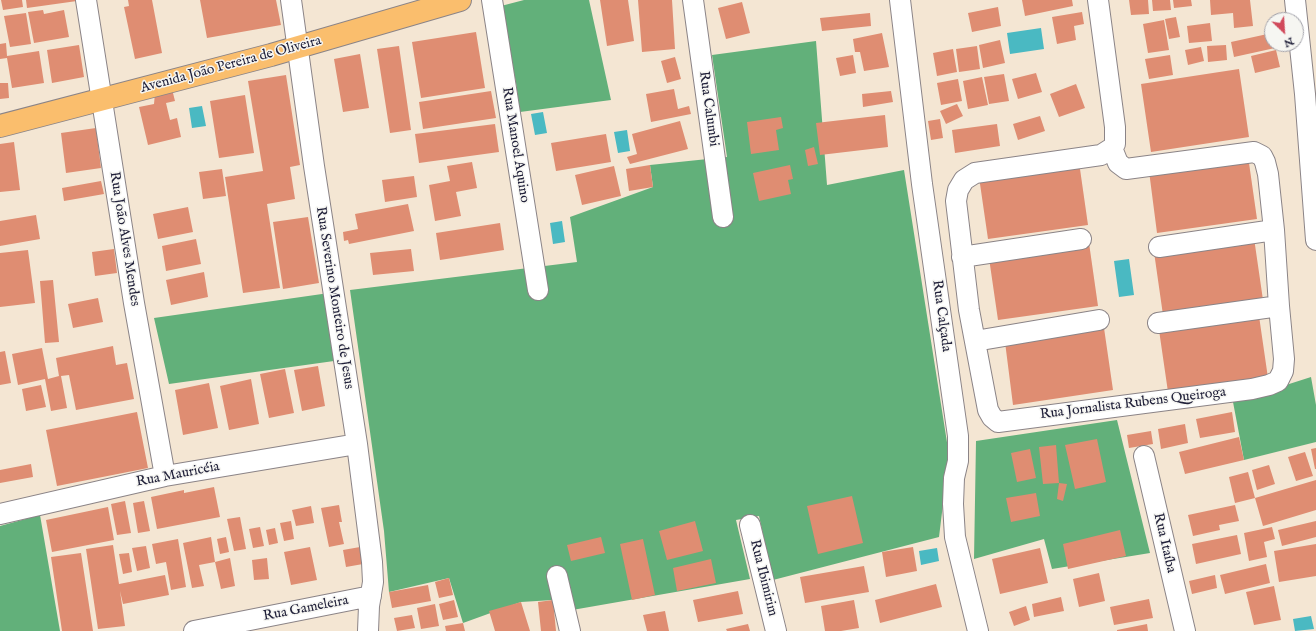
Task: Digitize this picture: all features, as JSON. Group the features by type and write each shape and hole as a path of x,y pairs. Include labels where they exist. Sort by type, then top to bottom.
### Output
{"main road":[{"name":"Avenida João Pereira de Oliveira","path":"0,126 297,47 460,0"}],"street":[{"name":"Rua João Alves Mendes","path":"86,0 134,303 165,476"},
{"name":"Rua Severino Monteiro de Jesus","path":"291,0 357,444 372,562 373,582 369,606 368,631"},
{"name":"Rua Manoel Aquino","path":"492,0 538,290"},
{"name":"Rua Calumbi","path":"693,0 723,217"},
{"name":"Rua Calçada","path":"900,0 922,184 958,436 958,461 954,478 953,504 955,537 978,631"},
{"path":"1098,0 1115,127 1115,144 1112,148"},
{"path":"1295,0 1305,94 1316,240"},
{"name":"Rua Jornalista Rubens Queiroga","path":"1112,148 1118,163 1126,169 1254,152 1262,156 1265,162 1274,230 1284,359 1283,371 1278,381 1269,385 998,422 992,417 988,410 969,310 962,257 956,202 958,190 964,180 975,173 1101,154 1112,148"},
{"path":"1159,247 1274,230"},
{"path":"962,257 1081,239"},
{"path":"1158,323 1279,306"},
{"path":"975,341 1099,320"},
{"name":"Rua Mauricéia","path":"0,514 165,476 357,444"},
{"name":"Rua Itaíba","path":"1144,456 1185,631"},
{"name":"Rua Ibimirim","path":"750,525 776,631"},
{"path":"557,576 570,631"},
{"name":"Rua Gameleira","path":"194,631 371,596"}],"green space":[{"path":"524,0 589,0 611,100 520,112 501,6"},
{"path":"816,41 827,185 904,170 949,455 939,537 773,580 759,516 736,520 750,579 555,613 553,600 521,602 463,623 449,578 389,592 384,531 350,290 577,262 570,217 653,187 650,165 727,157 712,55"},
{"path":"329,293 334,361 169,384 154,318"},
{"path":"1311,377 1316,405 1316,442 1244,460 1233,402"},
{"path":"1117,420 1150,553 1052,569 1044,539 974,559 976,441"},
{"path":"40,515 60,631 0,631 0,526"}],"water":[{"path":"1041,28 1044,49 1010,54 1007,33"},
{"path":"202,106 206,126 192,128 189,108"},
{"path":"543,112 547,133 535,135 531,114"},
{"path":"627,130 630,151 618,153 614,132"},
{"path":"562,221 565,242 553,244 550,223"},
{"path":"1129,259 1134,295 1119,297 1114,261"},
{"path":"937,548 939,561 921,565 919,551"},
{"path":"1311,616 1314,629 1295,631 1293,619"}],"building":[{"path":"1,0 22,0 23,7 3,10"},
{"path":"26,0 77,0 77,1 27,8"},
{"path":"128,0 152,0 162,53 135,59 124,7 129,6"},
{"path":"200,0 276,0 281,25 207,38"},
{"path":"600,0 628,0 634,41 607,46"},
{"path":"638,0 672,0 675,49 642,52"},
{"path":"1022,0 1072,0 1073,6 1025,16"},
{"path":"1129,0 1148,0 1149,14 1131,15"},
{"path":"1152,0 1170,0 1171,10 1153,11"},
{"path":"1173,0 1191,0 1192,6 1174,8"},
{"path":"1210,0 1250,0 1253,26 1234,28 1233,13 1211,15"},
{"path":"742,2 750,33 726,39 718,8"},
{"path":"998,7 1001,26 972,32 968,13"},
{"path":"43,10 44,14 64,10 69,37 34,43 28,12"},
{"path":"1082,12 1084,24 1074,26 1076,40 1057,44 1052,17"},
{"path":"26,13 31,44 10,47 4,16"},
{"path":"870,13 871,26 822,31 820,18"},
{"path":"1176,17 1180,37 1169,39 1165,19"},
{"path":"1164,20 1169,50 1148,53 1143,24"},
{"path":"1210,23 1212,41 1189,43 1187,26"},
{"path":"476,32 485,88 421,98 412,42"},
{"path":"882,33 889,67 864,71 860,52 855,52 853,39"},
{"path":"1264,35 1264,50 1234,57 1231,42"},
{"path":"1000,40 1005,63 983,68 979,45"},
{"path":"6,43 7,56 39,51 44,83 12,88 7,58 0,59 0,44"},
{"path":"79,45 84,77 52,83 47,50"},
{"path":"1226,45 1227,60 1208,62 1207,46"},
{"path":"399,46 411,130 390,133 377,49"},
{"path":"977,46 980,69 959,72 956,49"},
{"path":"1201,47 1204,61 1188,65 1185,50"},
{"path":"953,49 957,72 937,76 933,53"},
{"path":"1268,52 1276,52 1280,67 1255,73 1251,56"},
{"path":"360,54 369,108 343,112 334,59"},
{"path":"853,55 856,73 840,76 836,58"},
{"path":"1170,55 1173,75 1149,79 1145,59"},
{"path":"675,57 681,79 667,83 661,61"},
{"path":"1239,69 1249,137 1151,152 1141,84"},
{"path":"1036,73 1042,92 1018,99 1012,79"},
{"path":"1004,74 1009,101 989,104 984,77"},
{"path":"286,75 300,165 290,167 295,199 267,204 280,288 243,293 225,177 263,171 248,81"},
{"path":"982,77 988,105 968,109 963,81"},
{"path":"958,79 962,101 941,105 937,83"},
{"path":"0,83 8,83 9,98 0,99"},
{"path":"1076,84 1085,108 1059,117 1050,94"},
{"path":"172,89 175,101 166,103 170,120 177,118 181,137 148,145 139,107 154,104 155,93"},
{"path":"674,89 678,109 689,106 691,114 651,122 646,94"},
{"path":"491,91 496,118 423,129 419,102"},
{"path":"891,91 893,102 863,107 862,94"},
{"path":"245,95 254,153 219,158 210,101"},
{"path":"957,104 963,116 946,124 940,111"},
{"path":"885,115 888,147 820,155 816,123"},
{"path":"1040,116 1045,131 1018,140 1013,124"},
{"path":"781,117 783,128 776,130 779,150 751,154 747,122"},
{"path":"940,119 943,138 931,140 928,121"},
{"path":"680,121 688,149 630,164 627,157 637,154 632,134"},
{"path":"495,124 499,152 419,163 415,134"},
{"path":"997,124 1000,146 955,153 952,130"},
{"path":"96,128 101,168 66,173 61,133"},
{"path":"606,134 611,162 556,171 551,143"},
{"path":"14,142 20,190 0,192 0,144"},
{"path":"814,147 818,164 808,166 805,150"},
{"path":"1248,156 1257,219 1157,233 1149,171"},
{"path":"472,162 477,188 456,192 461,216 435,221 429,185 450,181 447,166"},
{"path":"1079,162 1088,225 988,239 979,177"},
{"path":"650,165 653,187 629,191 626,169"},
{"path":"790,165 793,179 788,180 791,194 759,201 753,173"},
{"path":"614,166 621,196 582,205 575,175"},
{"path":"222,169 226,196 203,199 199,172"},
{"path":"414,176 417,197 385,202 382,180"},
{"path":"101,181 104,194 64,201 62,188"},
{"path":"408,204 414,231 349,244 348,240 344,241 343,232 358,229 355,214"},
{"path":"188,207 193,232 158,239 153,214"},
{"path":"36,215 40,239 0,246 0,221"},
{"path":"308,217 319,283 283,289 273,222"},
{"path":"500,223 504,250 440,260 436,233"},
{"path":"1254,238 1263,300 1163,315 1154,252"},
{"path":"196,239 201,264 166,271 162,246"},
{"path":"1089,243 1098,306 998,320 989,258"},
{"path":"114,249 117,273 95,276 92,252"},
{"path":"411,249 414,271 373,275 370,253"},
{"path":"28,250 35,303 0,307 0,253"},
{"path":"204,272 208,297 171,305 166,280"},
{"path":"53,280 59,342 45,343 40,281"},
{"path":"98,298 103,322 73,328 68,304"},
{"path":"1259,316 1268,378 1168,392 1159,330"},
{"path":"1104,328 1113,390 1013,405 1005,342"},
{"path":"113,346 116,365 127,363 134,399 76,410 69,375 61,376 67,408 51,411 45,379 18,385 12,354 42,348 48,379 59,376 56,358"},
{"path":"5,351 11,383 0,385 0,352"},
{"path":"318,366 325,406 302,411 294,370"},
{"path":"285,369 294,413 269,418 260,374"},
{"path":"251,379 259,424 229,430 220,386"},
{"path":"209,383 218,428 183,435 175,390"},
{"path":"41,385 46,407 26,411 22,389"},
{"path":"137,412 148,468 57,486 46,430"},
{"path":"1232,412 1235,432 1200,438 1196,419"},
{"path":"1185,424 1188,443 1161,449 1158,429"},
{"path":"1151,431 1153,444 1129,448 1127,435"},
{"path":"1239,437 1244,460 1185,474 1179,452"},
{"path":"1097,439 1106,482 1075,489 1065,445"},
{"path":"1056,445 1059,483 1043,484 1039,447"},
{"path":"1316,448 1316,469 1315,469 1311,449"},
{"path":"1030,449 1036,478 1017,482 1011,453"},
{"path":"1305,452 1313,476 1296,481 1288,457"},
{"path":"31,464 33,477 0,483 0,470"},
{"path":"1269,465 1275,484 1257,490 1252,470"},
{"path":"1248,472 1255,498 1235,503 1229,477"},
{"path":"1316,480 1316,510 1263,526 1255,498"},
{"path":"1059,483 1067,484 1063,501 1057,499"},
{"path":"214,487 220,517 157,529 151,497 184,490 184,493"},
{"path":"1036,493 1040,516 1011,522 1006,498"},
{"path":"852,496 863,543 818,554 807,506"},
{"path":"125,501 131,533 117,535 111,504"},
{"path":"144,501 150,531 138,533 133,503"},
{"path":"339,505 342,522 339,522 344,544 329,547 321,508"},
{"path":"1235,505 1239,521 1219,525 1220,530 1193,536 1188,515"},
{"path":"311,506 314,523 296,526 292,510"},
{"path":"108,507 114,540 52,552 46,520"},
{"path":"240,517 246,549 234,551 227,519"},
{"path":"291,521 294,539 284,541 280,523"},
{"path":"695,521 703,551 667,560 659,531"},
{"path":"1316,521 1316,537 1282,546 1278,530"},
{"path":"260,527 264,546 253,548 249,529"},
{"path":"1272,527 1275,539 1264,542 1267,557 1249,561 1244,533"},
{"path":"275,528 278,543 269,545 266,530"},
{"path":"1120,530 1126,556 1068,569 1063,544"},
{"path":"1237,535 1241,554 1196,564 1192,544"},
{"path":"211,537 215,562 199,565 204,586 192,588 183,543"},
{"path":"226,537 229,552 220,554 217,539"},
{"path":"601,537 605,553 571,561 567,545"},
{"path":"178,539 186,587 171,590 166,562 156,564 152,544"},
{"path":"643,539 655,595 632,600 620,544"},
{"path":"1316,544 1316,576 1279,582 1274,551"},
{"path":"113,545 119,584 165,575 169,595 123,604 120,591 125,626 98,629 86,549"},
{"path":"146,546 150,568 137,571 132,548"},
{"path":"310,547 317,580 291,585 284,552"},
{"path":"360,547 363,564 346,567 343,550"},
{"path":"913,547 917,571 886,577 882,552"},
{"path":"1040,548 1048,583 1000,594 992,559"},
{"path":"81,553 93,631 62,631 51,557"},
{"path":"129,553 132,572 123,574 119,554"},
{"path":"230,558 235,586 221,589 215,562"},
{"path":"267,558 269,579 254,580 252,560"},
{"path":"711,559 716,583 677,591 673,568"},
{"path":"1266,564 1270,583 1225,594 1220,575"},
{"path":"864,566 869,592 805,603 800,577"},
{"path":"1099,573 1105,601 1079,607 1073,579"},
{"path":"1215,575 1217,588 1192,594 1189,581"},
{"path":"449,578 453,595 439,598 435,582"},
{"path":"936,584 942,607 880,623 875,600"},
{"path":"428,585 431,601 392,608 389,592"},
{"path":"1274,586 1281,620 1254,625 1246,592"},
{"path":"738,591 743,614 698,622 693,600"},
{"path":"1061,597 1064,611 1034,617 1032,604"},
{"path":"1149,599 1153,618 1114,625 1110,607"},
{"path":"454,600 458,617 443,620 439,604"},
{"path":"553,600 556,631 541,631 538,602"},
{"path":"854,600 859,628 841,631 825,631 821,606"},
{"path":"521,602 530,631 495,631 489,611"},
{"path":"435,604 439,626 421,629 417,608"},
{"path":"1026,606 1030,620 1014,626 1009,612"},
{"path":"665,611 669,631 647,631 643,615"},
{"path":"412,615 415,628 397,631 394,618"},
{"path":"463,623 465,631 446,631 445,626"},
{"path":"748,624 750,631 727,631 726,629"},
{"path":"1147,624 1148,631 1117,631 1117,630"}]}
